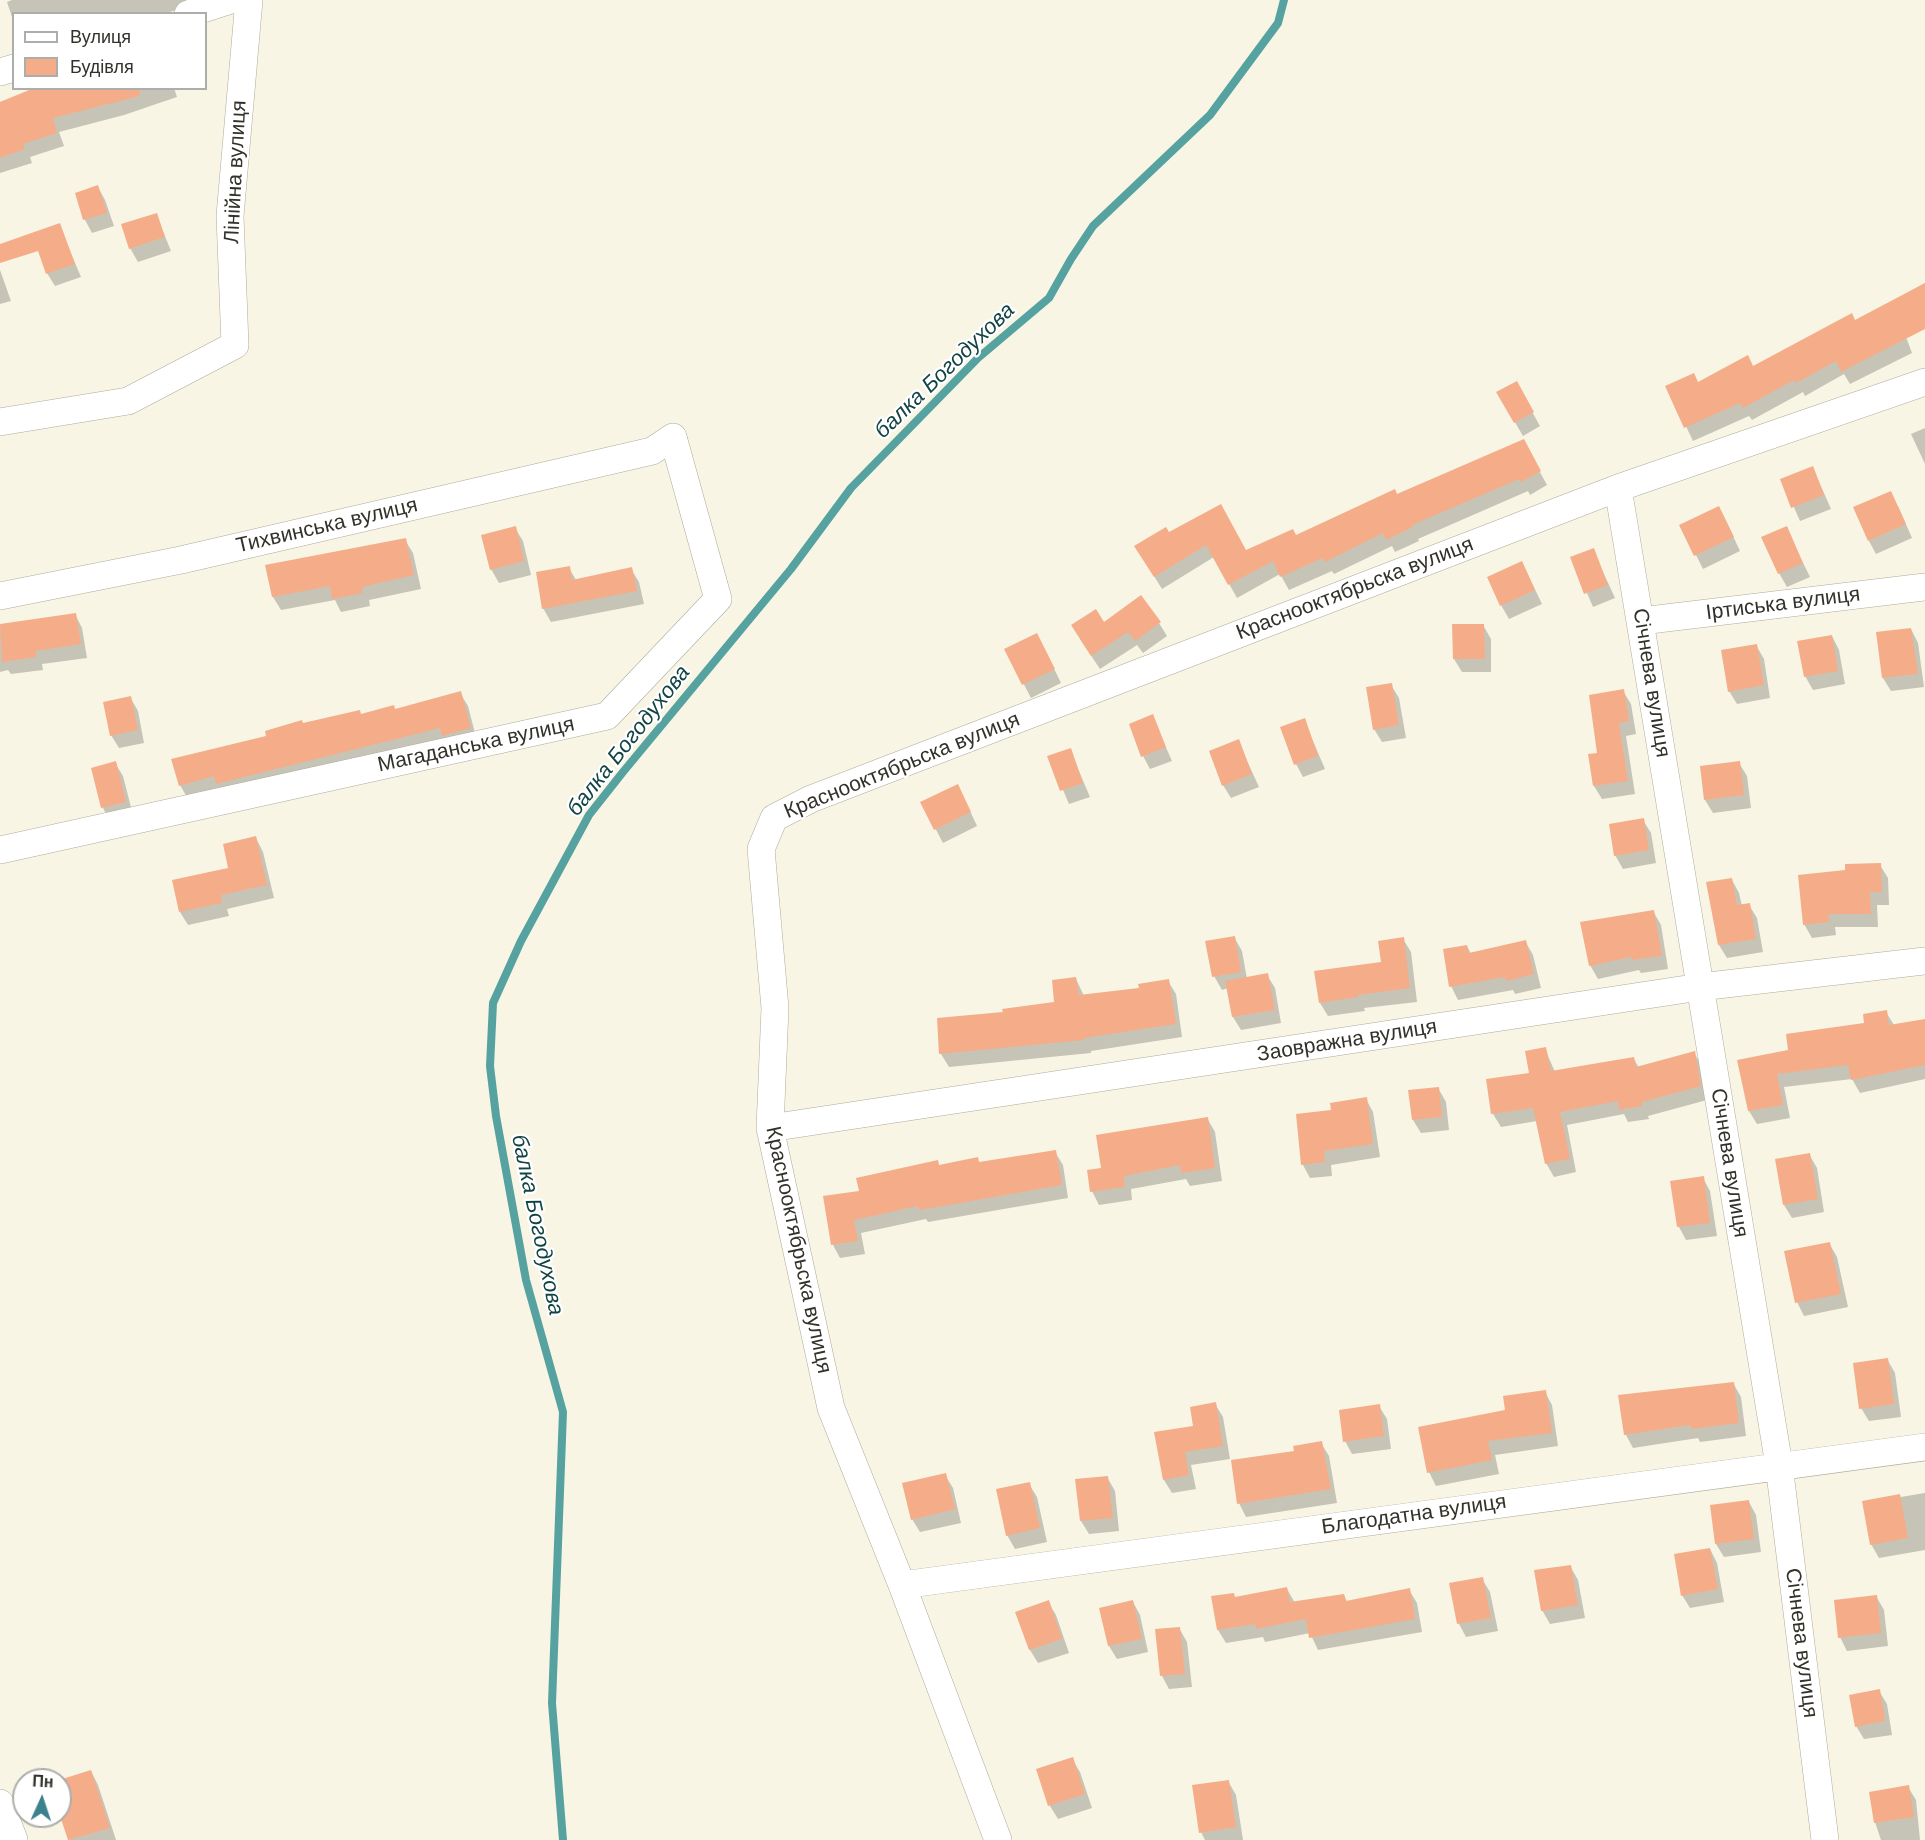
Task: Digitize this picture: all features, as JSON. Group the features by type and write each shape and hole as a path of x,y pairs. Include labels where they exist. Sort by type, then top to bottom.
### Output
{"street":[{"path":"194,12 231,0"},
{"name":"Лінійна вулиця","path":"0,422 128,401 235,345 230,216 249,0"},
{"name":"Краснооктябрьска вулиця","path":"998,1840 903,1585 831,1408 770,1128 775,1008 761,849 774,818 822,795 1618,488 1925,381"},
{"name":"Магаданська вулиця","path":"0,850 607,716 718,598 673,437 652,451"},
{"name":"Тихвинська вулиця","path":"0,597 192,557 652,451"},
{"name":"Січнева вулиця","path":"1618,488 1779,1465 1825,1840"},
{"name":"Іртиська вулиця","path":"1641,621 1925,587"},
{"name":"Заовражна вулиця","path":"770,1128 1700,987 1925,961"},
{"name":"Благодатна вулиця","path":"903,1585 1925,1447"},
{"path":"0,1803 14,1840"}],"building":[{"path":"29,90 139,90 140,96 53,118 57,133 23,144 25,149 0,158 0,102"},
{"path":"98,185 107,213 83,220 75,193"},
{"path":"157,213 165,237 129,249 121,224"},
{"path":"60,223 75,264 46,274 38,251 0,263 0,244"},
{"path":"1925,283 1925,329 1841,372 1836,361 1796,383 1794,380 1743,408 1740,403 1684,428 1665,386 1694,373 1698,382 1748,355 1753,366 1852,313 1855,320"},
{"path":"1517,381 1534,412 1514,423 1496,392"},
{"path":"1524,439 1541,471 1521,482 1519,479 1412,525 1413,527 1386,540 1383,533 1325,562 1323,558 1280,577 1273,561 1228,585 1206,545 1154,577 1134,546 1166,527 1169,532 1221,504 1246,550 1293,529 1296,535 1395,489 1397,494"},
{"path":"1813,466 1824,495 1791,508 1780,479"},
{"path":"1891,491 1906,524 1868,541 1853,507"},
{"path":"1719,506 1734,537 1694,556 1679,525"},
{"path":"516,526 524,561 490,570 481,535"},
{"path":"1787,526 1803,563 1778,574 1761,537"},
{"path":"406,538 414,575 362,587 363,593 332,599 330,586 272,597 265,565"},
{"path":"1594,548 1608,585 1584,594 1570,557"},
{"path":"1522,561 1535,590 1500,606 1487,577"},
{"path":"570,566 572,580 632,567 637,591 542,609 536,572"},
{"path":"1141,595 1161,622 1135,641 1128,632 1091,656 1071,625 1096,609 1104,622"},
{"path":"76,613 81,644 36,651 36,657 2,662 0,624"},
{"path":"1452,624 1484,624 1485,659 1453,659"},
{"path":"1911,628 1918,674 1882,678 1876,632"},
{"path":"1037,633 1055,669 1022,685 1004,649"},
{"path":"1832,635 1838,671 1804,677 1797,641"},
{"path":"1757,644 1764,685 1728,692 1721,650"},
{"path":"1392,683 1399,725 1373,730 1366,687"},
{"path":"1624,689 1629,721 1619,723 1628,781 1593,786 1588,754 1597,753 1589,695"},
{"path":"461,691 471,728 442,736 440,728 216,784 214,776 179,786 171,759 266,736 265,731 302,720 303,723 360,710 361,714 394,705 395,709"},
{"path":"131,696 138,730 110,736 103,702"},
{"path":"1153,714 1166,747 1141,757 1129,724"},
{"path":"1305,718 1318,756 1294,765 1280,727"},
{"path":"1239,739 1252,774 1222,786 1209,751"},
{"path":"1071,748 1083,783 1060,791 1047,756"},
{"path":"116,761 126,802 101,808 91,768"},
{"path":"1740,761 1744,795 1704,800 1700,766"},
{"path":"958,784 971,812 934,830 920,802"},
{"path":"1644,818 1649,850 1614,856 1609,824"},
{"path":"256,836 267,885 221,895 222,903 179,912 172,880 228,868 223,844"},
{"path":"1881,863 1882,892 1870,892 1871,914 1829,914 1829,922 1803,925 1798,875 1845,870 1845,864"},
{"path":"1732,878 1737,905 1750,903 1756,939 1718,945 1706,882"},
{"path":"1654,910 1662,956 1632,960 1631,957 1589,966 1580,922"},
{"path":"1235,936 1241,972 1212,977 1205,941"},
{"path":"1404,937 1410,988 1319,1003 1314,971 1381,962 1378,941"},
{"path":"1526,940 1534,974 1506,981 1505,977 1449,987 1443,949 1467,945 1469,953"},
{"path":"1268,973 1275,1010 1232,1017 1225,981"},
{"path":"1076,977 1079,995 1139,988 1138,984 1169,979 1176,1024 1084,1038 1084,1040 939,1054 937,1018 1003,1012 1002,1009 1054,1002 1052,980"},
{"path":"1887,1010 1889,1025 1925,1019 1925,1065 1851,1080 1848,1065 1777,1074 1783,1105 1748,1111 1737,1060 1788,1050 1786,1034 1864,1023 1863,1014"},
{"path":"1546,1047 1551,1071 1634,1057 1636,1067 1695,1051 1701,1086 1642,1102 1642,1106 1619,1110 1618,1101 1560,1112 1570,1159 1545,1164 1533,1108 1491,1114 1486,1079 1529,1073 1525,1051"},
{"path":"1439,1087 1442,1117 1412,1120 1408,1090"},
{"path":"1367,1097 1373,1144 1324,1151 1325,1162 1301,1165 1296,1114 1331,1110 1330,1103"},
{"path":"1208,1117 1215,1168 1181,1173 1180,1165 1124,1176 1125,1187 1090,1192 1087,1170 1101,1168 1096,1135"},
{"path":"1056,1150 1062,1185 919,1210 918,1206 854,1220 858,1241 831,1245 823,1196 859,1191 856,1178 938,1160 939,1165 978,1157 979,1162"},
{"path":"1810,1153 1818,1199 1783,1205 1775,1159"},
{"path":"1704,1176 1710,1223 1677,1227 1670,1181"},
{"path":"1830,1242 1841,1294 1795,1303 1784,1251"},
{"path":"1888,1358 1894,1404 1859,1409 1853,1363"},
{"path":"1734,1382 1739,1423 1691,1429 1690,1425 1624,1435 1618,1395"},
{"path":"1546,1390 1552,1433 1488,1441 1492,1460 1427,1473 1418,1427 1505,1410 1503,1396"},
{"path":"1216,1402 1223,1446 1185,1452 1189,1475 1163,1480 1154,1432 1193,1426 1190,1407"},
{"path":"1380,1404 1384,1436 1343,1442 1339,1410"},
{"path":"1322,1441 1331,1489 1237,1504 1231,1460 1294,1451 1293,1446"},
{"path":"946,1473 955,1509 911,1520 902,1483"},
{"path":"1108,1476 1113,1518 1080,1521 1075,1479"},
{"path":"1030,1482 1040,1528 1006,1536 996,1489"},
{"path":"1900,1494 1908,1538 1870,1545 1862,1501"},
{"path":"1749,1500 1754,1539 1715,1544 1710,1505"},
{"path":"1710,1548 1718,1589 1681,1596 1674,1554"},
{"path":"1571,1565 1578,1605 1541,1611 1534,1570"},
{"path":"1483,1577 1491,1618 1457,1624 1449,1583"},
{"path":"1287,1587 1290,1602 1344,1594 1346,1601 1410,1588 1415,1619 1309,1638 1306,1619 1256,1629 1255,1624 1217,1630 1211,1596 1234,1593 1235,1597"},
{"path":"1877,1595 1881,1633 1838,1638 1834,1600"},
{"path":"1049,1600 1062,1639 1029,1650 1015,1612"},
{"path":"1133,1600 1142,1639 1108,1646 1099,1608"},
{"path":"1180,1627 1185,1674 1160,1676 1155,1629"},
{"path":"1880,1689 1885,1721 1855,1727 1849,1695"},
{"path":"1073,1757 1085,1794 1048,1806 1036,1769"},
{"path":"91,1770 110,1828 68,1840 64,1828 72,1828 72,1776"},
{"path":"1229,1780 1236,1827 1199,1833 1192,1785"},
{"path":"1909,1785 1914,1817 1874,1823 1869,1792"}],"waterway":[{"name":"балка Богодухова","path":"563,1840 552,1703 563,1412 526,1280 496,1116 490,1066 493,1003 521,941 589,815 791,569 851,488 978,358 1049,298 1093,226 1210,115 1278,23 1284,0"}]}
